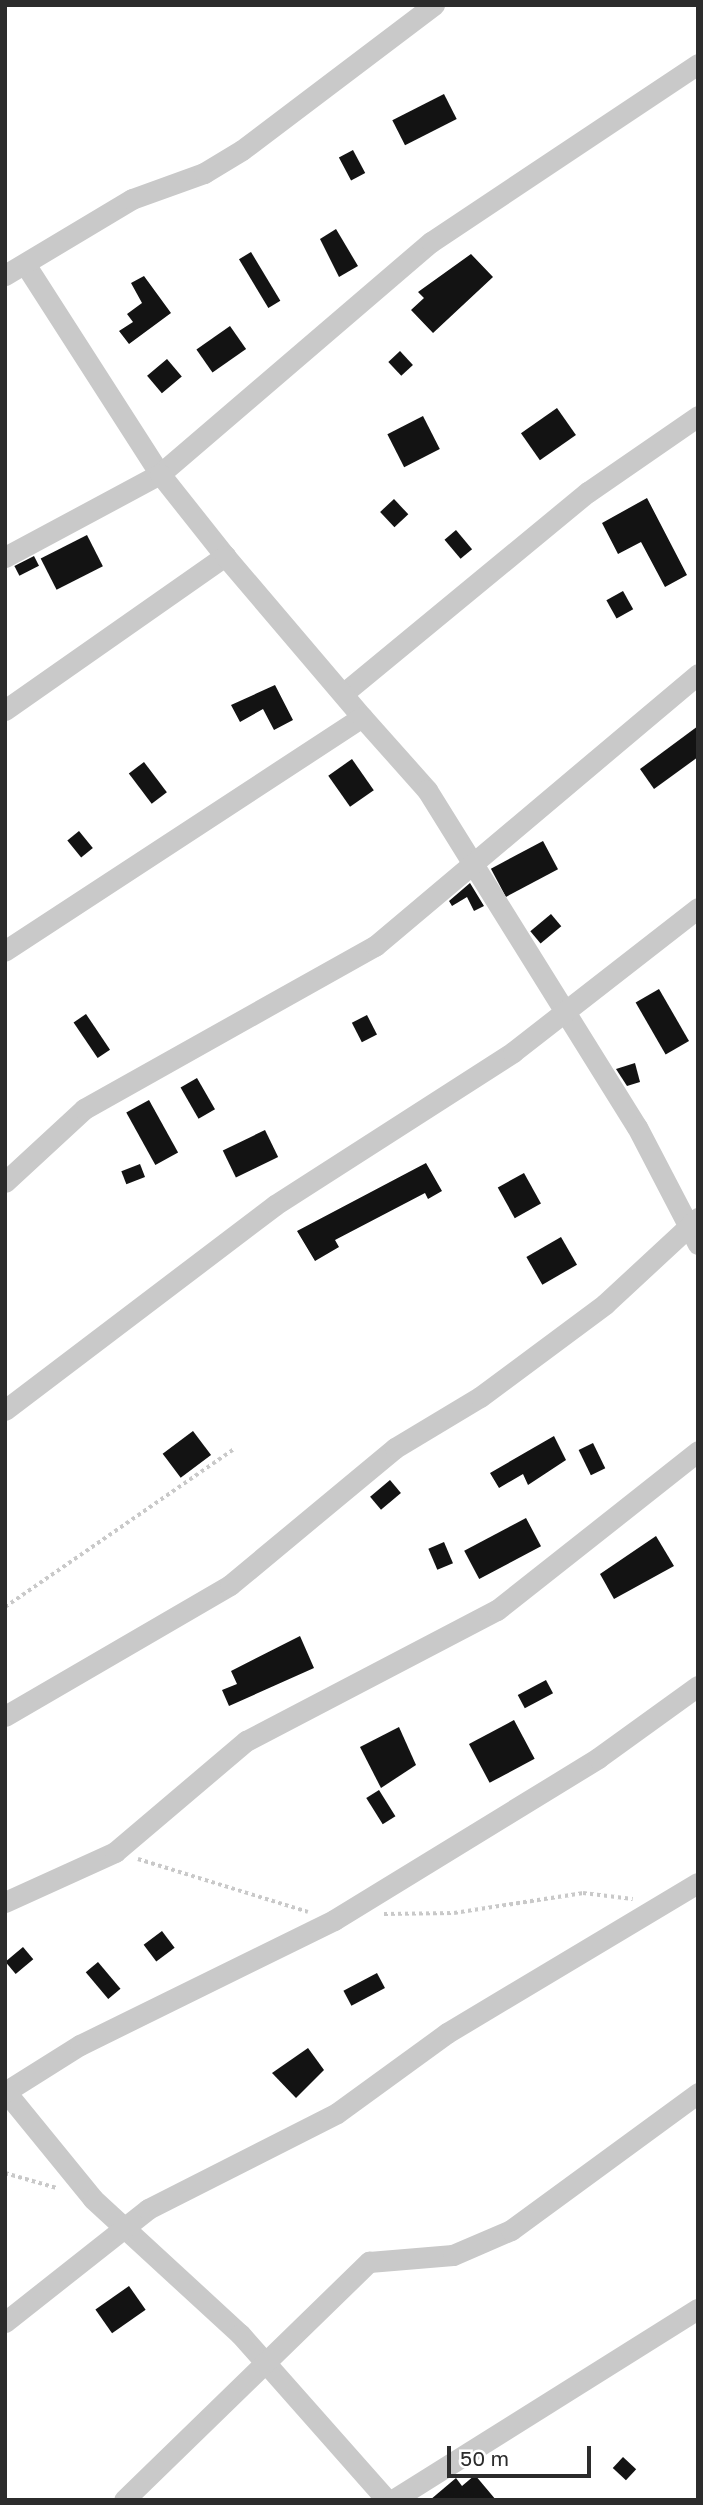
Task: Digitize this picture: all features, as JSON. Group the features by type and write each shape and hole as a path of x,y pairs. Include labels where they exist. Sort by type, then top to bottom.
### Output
{"street":[{"path":"5,275 132,199 204,173 242,150 434,5"},
{"path":"5,557 160,474 431,242 698,64"},
{"path":"5,1716 221,1592 395,1448 481,1397 695,1231 637,1128 561,1013 427,790 225,556 160,474 25,264"},
{"path":"345,692 588,492 698,416"},
{"path":"5,710 225,556"},
{"path":"5,1182 84,1109 375,946 472,861 698,674"},
{"path":"5,951 362,717"},
{"path":"7,1403 275,1205 503,1059 698,908"},
{"path":"5,1902 115,1852 246,1741 497,1610 698,1451"},
{"path":"387,2500 240,2334 93,2199 6,2091 80,2045 334,1920 597,1758 698,1686"},
{"path":"5,2322 176,2192 337,2113 447,2033 698,1883"},
{"path":"124,2500 267,2367 369,2262 453,2255 511,2230 698,2093"},
{"path":"393,2500 698,2309"}],"path":[{"path":"5,1607 233,1450"},
{"path":"5,2173 93,2199"}],"building":[{"path":"444,94 457,119 405,145 392,120"},
{"path":"353,150 365,173 351,180 339,158"},
{"path":"336,229 358,266 339,277 320,239"},
{"path":"251,252 280,301 268,308 239,259"},
{"path":"471,254 493,277 433,333 411,310 424,298 418,292"},
{"path":"144,276 171,313 129,344 119,331 133,322 127,314 142,303 131,283"},
{"path":"230,326 246,349 212,372 196,350"},
{"path":"400,351 413,365 401,376 388,362"},
{"path":"167,359 182,377 162,393 147,376"},
{"path":"557,408 576,435 540,460 521,433"},
{"path":"423,416 440,449 404,467 387,434"},
{"path":"647,498 687,575 665,587 641,542 618,554 602,523"},
{"path":"394,499 408,514 394,527 380,512"},
{"path":"456,530 472,549 461,559 445,540"},
{"path":"87,535 103,566 57,590 41,559"},
{"path":"34,556 39,566 19,576 14,566"},
{"path":"623,591 633,609 617,619 606,600"},
{"path":"275,685 293,720 274,730 263,709 240,722 231,705"},
{"path":"698,726 698,757 654,789 640,769"},
{"path":"352,759 374,790 350,807 328,776"},
{"path":"144,762 167,792 152,804 129,773"},
{"path":"79,831 93,848 81,858 67,840"},
{"path":"543,841 558,869 506,897 491,869"},
{"path":"470,883 484,906 474,911 467,897 452,906 449,901"},
{"path":"551,914 561,926 541,944 530,931"},
{"path":"659,989 689,1041 666,1054 636,1003"},
{"path":"86,1014 110,1050 98,1058 74,1022"},
{"path":"367,1015 377,1035 362,1042 352,1023"},
{"path":"635,1063 640,1082 627,1086 616,1069"},
{"path":"197,1078 215,1109 199,1119 181,1088"},
{"path":"149,1100 178,1152 155,1165 126,1113"},
{"path":"265,1130 278,1157 236,1178 223,1151"},
{"path":"426,1163 442,1191 428,1199 425,1193 335,1240 339,1247 315,1261 297,1231"},
{"path":"140,1164 145,1177 126,1184 121,1171"},
{"path":"524,1173 541,1204 515,1218 498,1188"},
{"path":"561,1237 577,1265 542,1285 526,1257"},
{"path":"193,1431 211,1455 181,1478 163,1454"},
{"path":"554,1436 566,1460 528,1485 523,1474 499,1488 490,1473"},
{"path":"593,1443 605,1468 591,1475 579,1450"},
{"path":"390,1480 401,1493 381,1510 370,1497"},
{"path":"526,1518 541,1546 479,1579 464,1551"},
{"path":"656,1536 674,1566 614,1599 600,1574"},
{"path":"444,1542 453,1563 437,1570 428,1549"},
{"path":"300,1636 314,1668 229,1706 222,1690 237,1684 231,1671"},
{"path":"546,1680 553,1693 525,1708 518,1695"},
{"path":"514,1720 535,1759 490,1783 469,1744"},
{"path":"399,1727 416,1765 381,1788 360,1747"},
{"path":"379,1790 395,1816 383,1824 366,1798"},
{"path":"162,1931 175,1948 156,1962 144,1945"},
{"path":"23,1947 33,1959 16,1974 5,1962"},
{"path":"98,1962 120,1989 108,1999 86,1972"},
{"path":"377,1973 385,1988 351,2006 343,1991"},
{"path":"308,2048 324,2070 296,2098 272,2073"},
{"path":"129,2286 146,2310 112,2333 95,2310"},
{"path":"623,2457 636,2469 626,2480 613,2468"},
{"path":"475,2475 496,2500 430,2500 456,2478 462,2486"}]}
